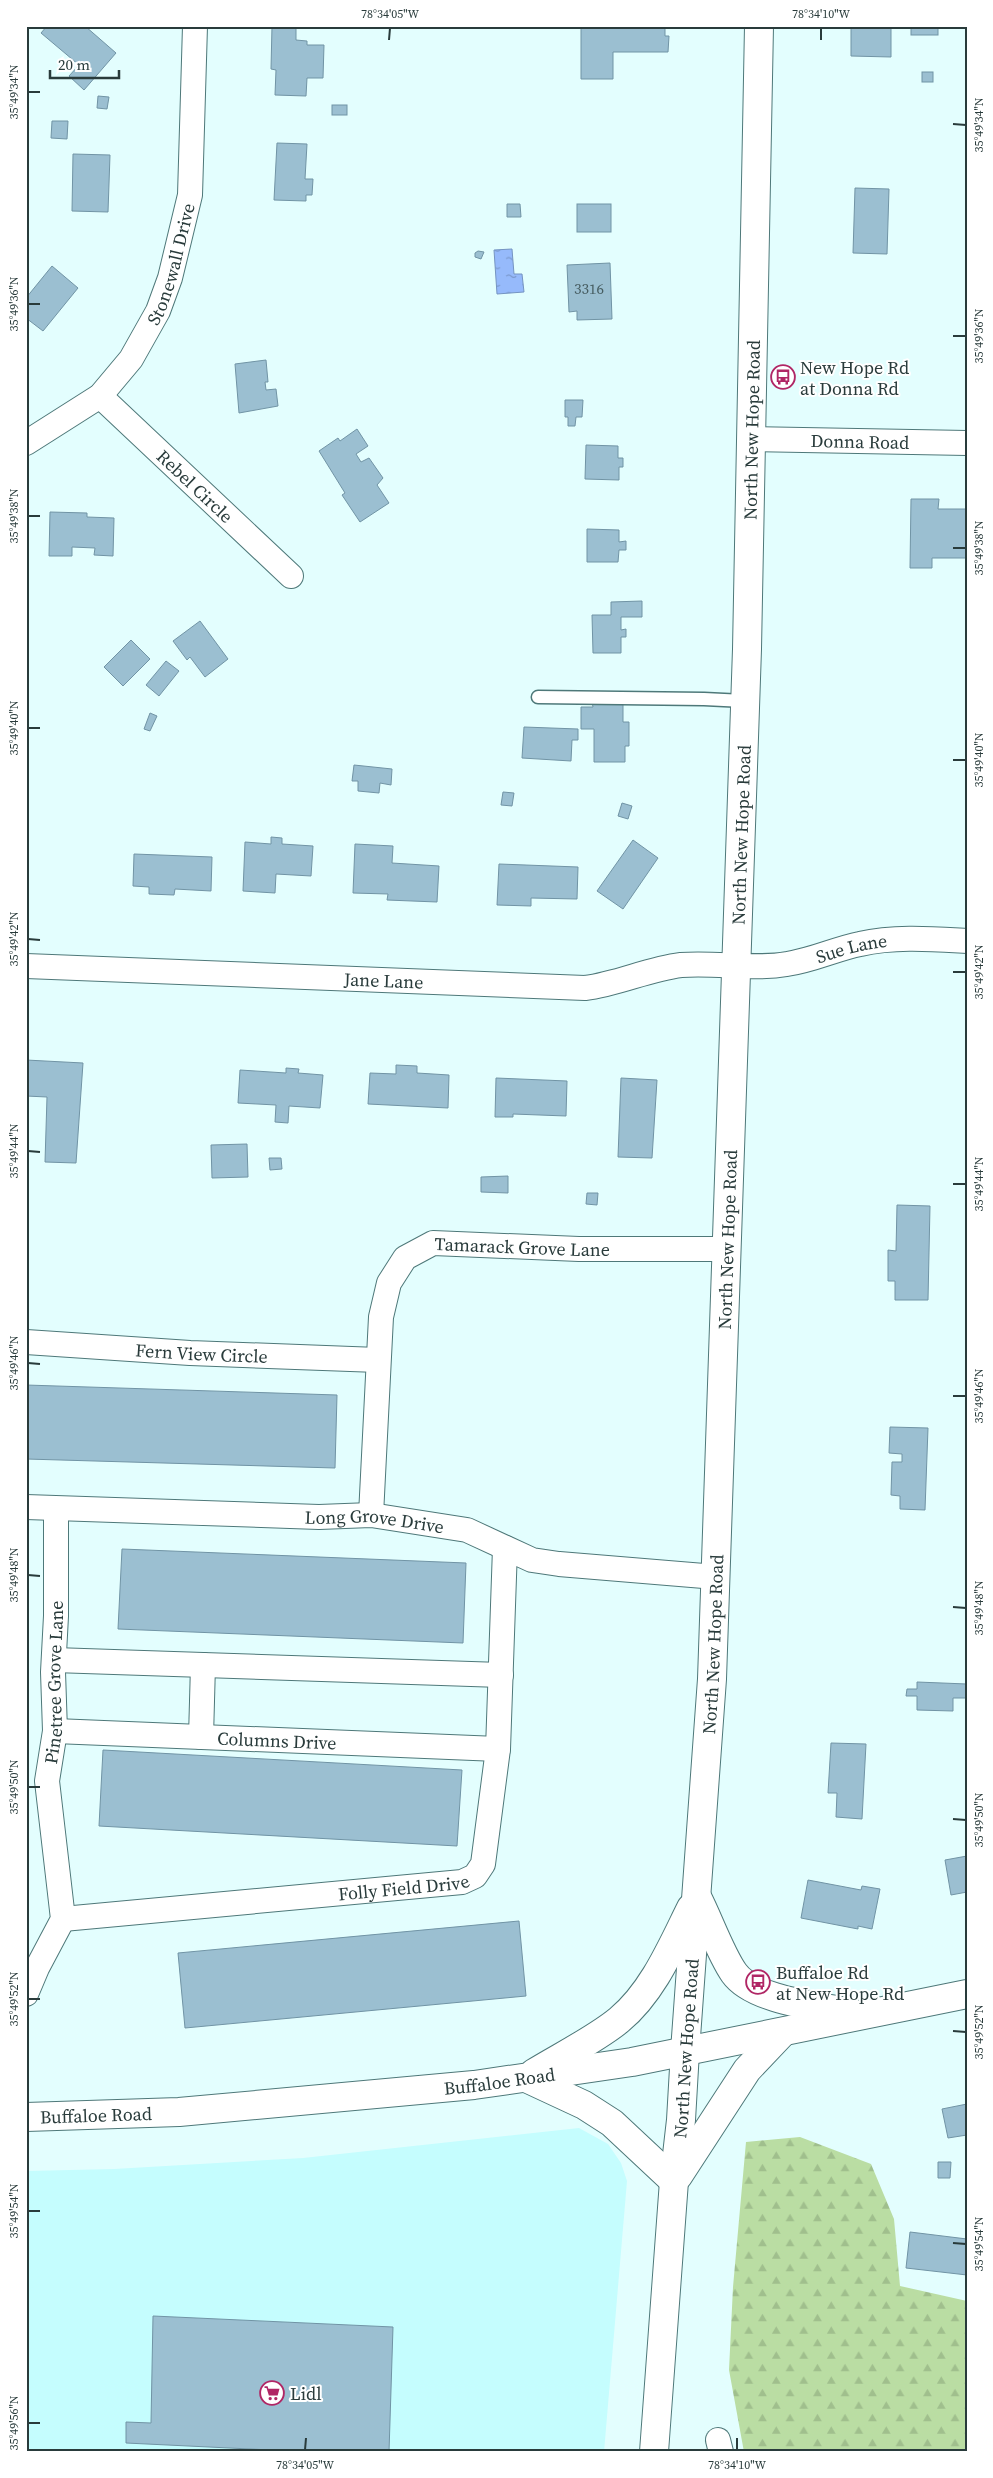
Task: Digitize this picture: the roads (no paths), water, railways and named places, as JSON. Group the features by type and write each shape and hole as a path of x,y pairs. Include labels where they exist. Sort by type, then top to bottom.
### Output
{"main road":[{"name":"North New Hope Road","path":"654,2452 674,2181 682,2120 684,2051 712,1679 738,966 752,439 759,26"},
{"path":"697,1895 734,1973 745,1984 765,1994 862,2015"},
{"path":"526,2078 618,2021 633,2007 663,1964 697,1895"},
{"name":"Buffaloe Road","path":"26,2117 179,2112 424,2090 526,2078 596,2068 967,1994"},
{"path":"526,2078 584,2105 612,2123 674,2181 748,2070 783,2032"}],"street":[{"name":"Stonewall Drive","path":"26,443 100,396 131,358 158,311 183,232 190,196 195,26"},
{"name":"Rebel Circle","path":"100,396 291,576"},
{"name":"Donna Road","path":"752,439 967,443"},
{"name":"Sue Lane","path":"738,966 782,965 813,960 859,944 877,941 918,939 967,941"},
{"name":"Jane Lane","path":"26,966 558,988 603,986 654,970 681,965 738,966"},
{"name":"Tamarack Grove Lane","path":"372,1515 381,1317 389,1283 405,1258 432,1243 579,1249 727,1249"},
{"name":"Fern View Circle","path":"26,1342 190,1354 378,1360"},
{"name":"Long Grove Drive","path":"26,1507 319,1517 372,1515 467,1530 532,1560 716,1577"},
{"name":"Pinetree Grove Lane","path":"56,1509 55,1731 36,1782 63,1919"},
{"name":"Folly Field Drive","path":"63,1919 462,1882 475,1876 483,1864 498,1750 504,1548"},
{"path":"54,1660 501,1675"},
{"path":"201,1737 203,1665"},
{"name":"Columns Drive","path":"55,1731 498,1750"},
{"path":"26,1994 37,1968 63,1919"}],"lane":[{"path":"538,697 744,701"}],"water":[{"path":"512,249 514,274 522,274 524,292 497,294 494,250"}],"place":[{"name":"New Hope Rd at Donna Rd","path":"783,377"},
{"name":"Buffaloe Rd at New Hope Rd","path":"758,1982"},
{"name":"Lidl","path":"272,2393"}]}
